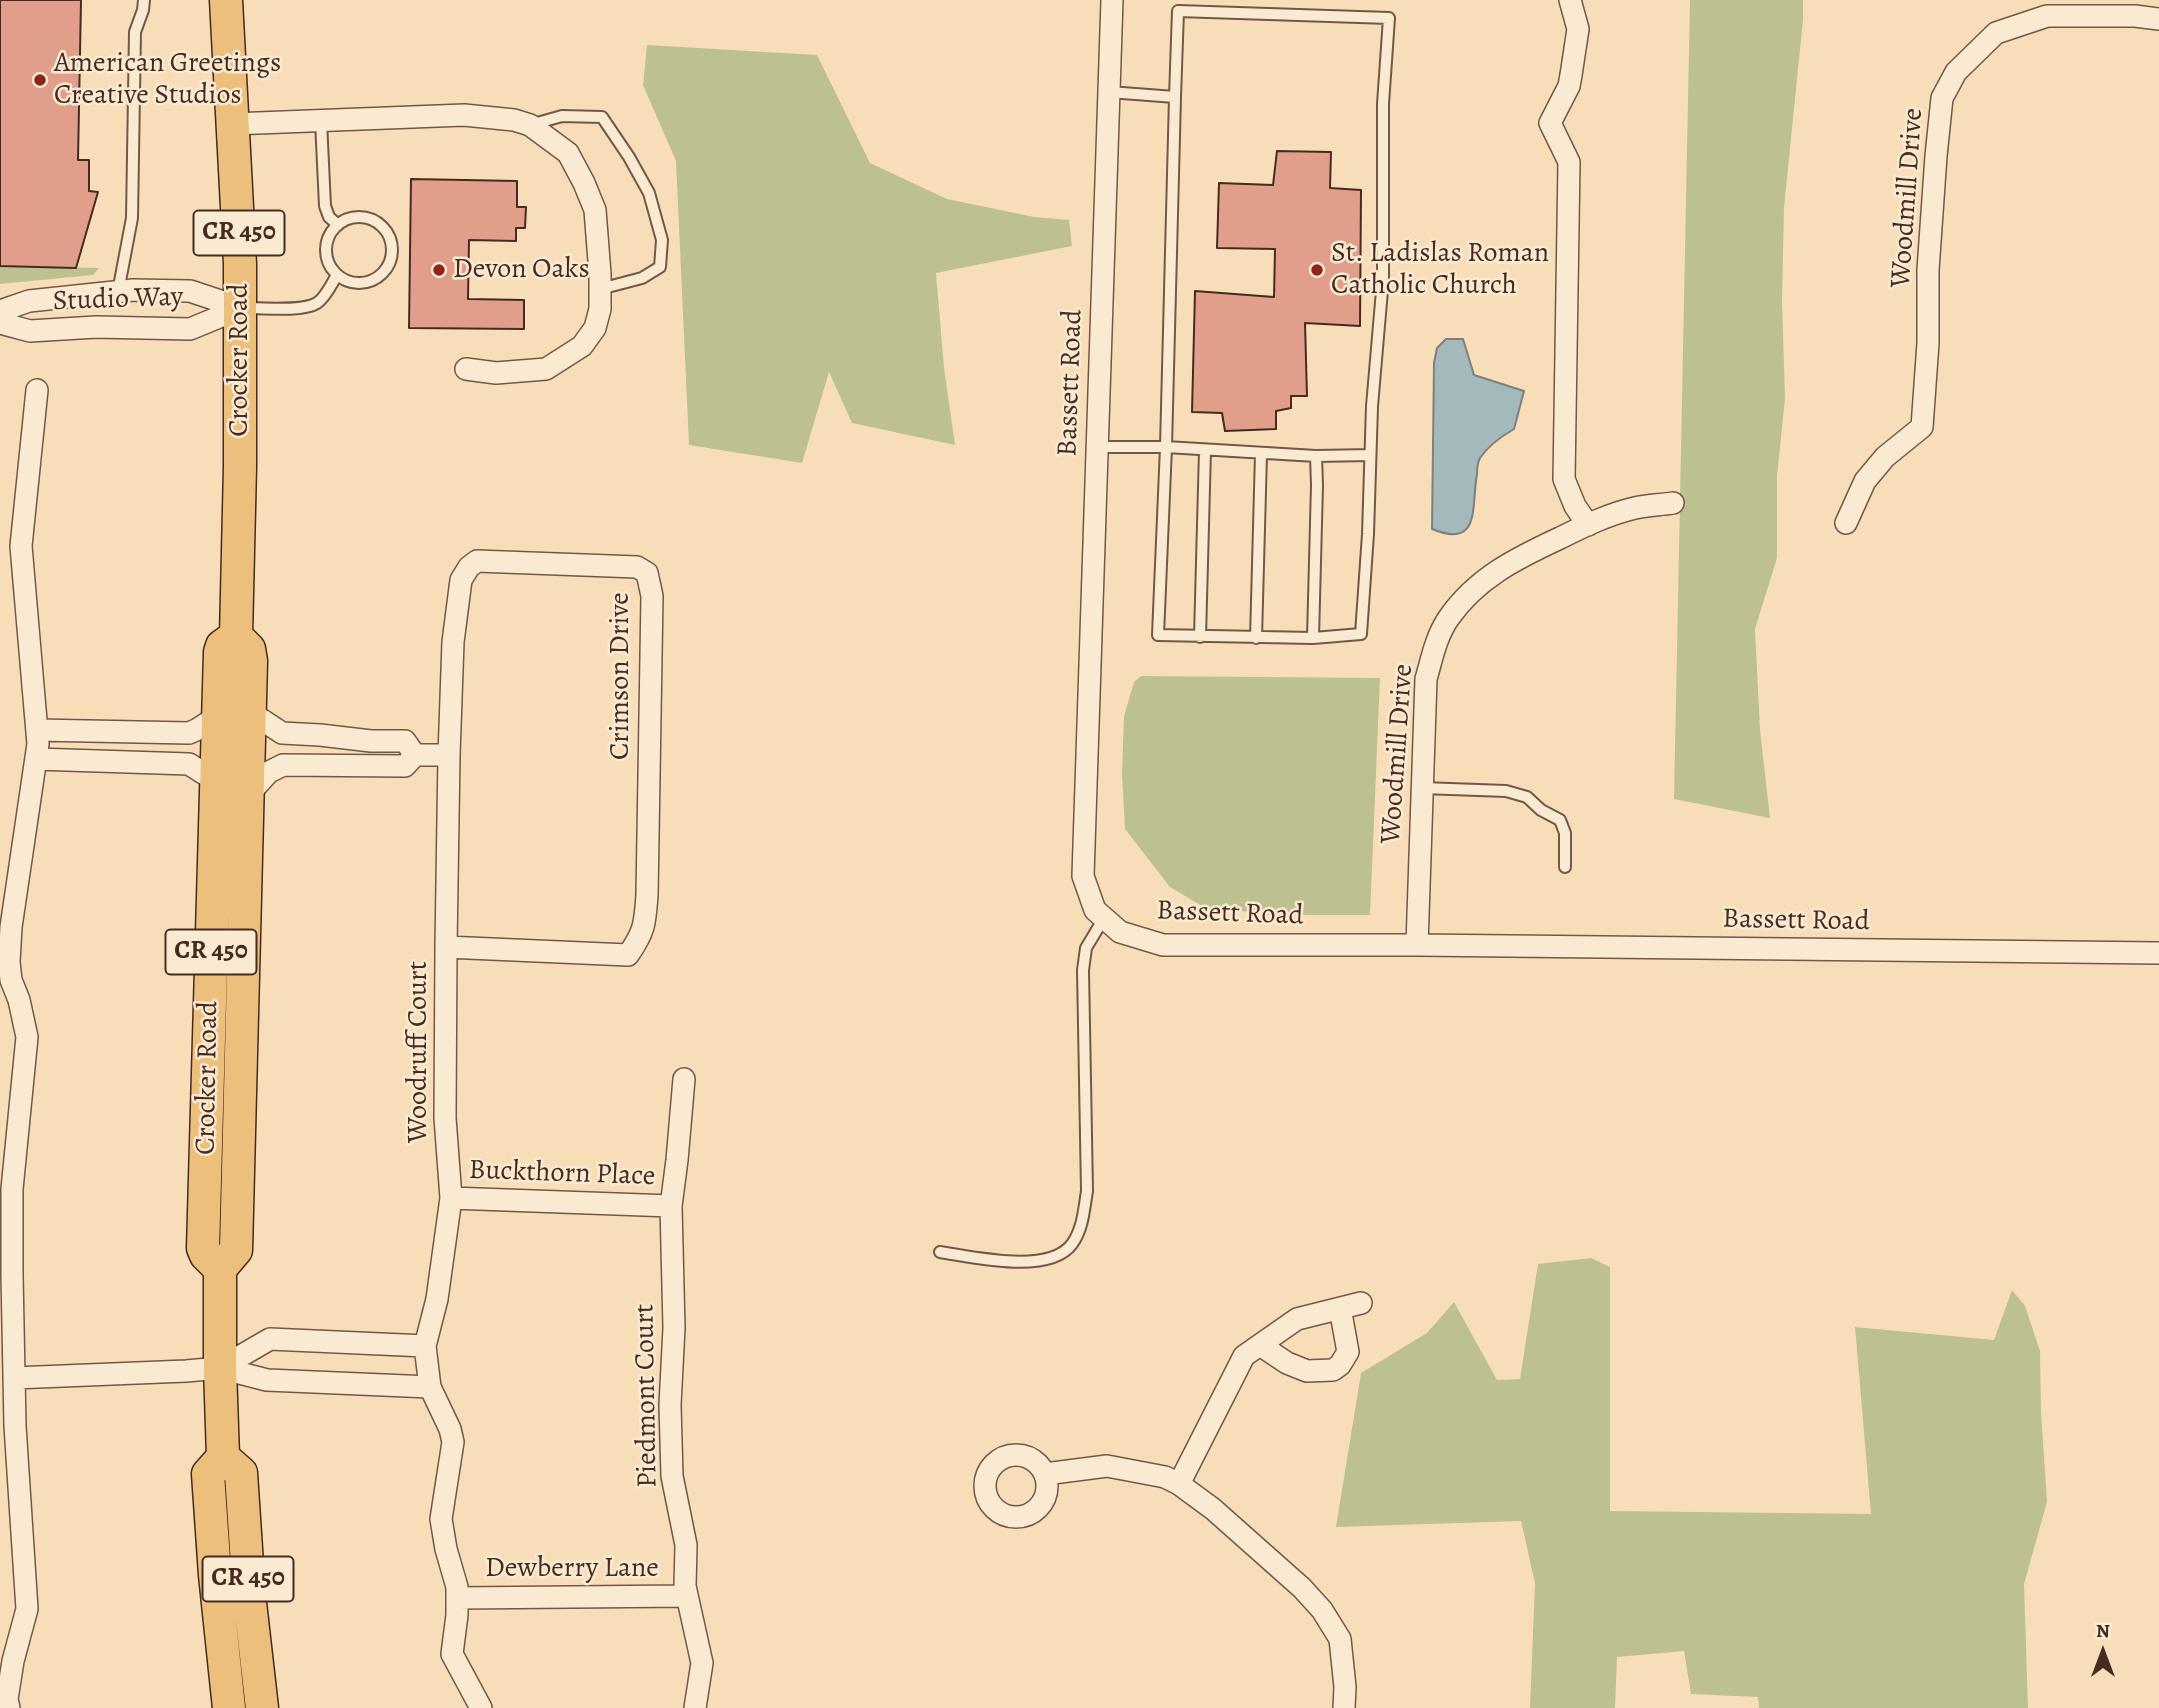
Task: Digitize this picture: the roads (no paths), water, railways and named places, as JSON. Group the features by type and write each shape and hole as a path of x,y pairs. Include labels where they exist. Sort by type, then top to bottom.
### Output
{"main road":[{"name":"Crocker Road","path":"226,0 241,308 236,636 249,649 251,661 236,1250 220,1269 223,1457 208,1474 229,1708"},
{"name":"Crocker Road","path":"220,1269 206,1255 204,1248 220,648 236,636"},
{"name":"CR 450","path":"223,1457 241,1473 249,1594 262,1708"}],"street":[{"name":"Bassett Road","path":"1112,0 1083,876 1095,909 1104,918 1120,932 1163,945 1417,944 2159,953"},
{"path":"1570,0 1578,29 1573,64 1569,86 1550,123 1569,162 1564,479 1575,506 1588,525"},
{"name":"Woodmill Drive","path":"1846,523 1865,481 1885,457 1922,427 1928,343 1928,270 1936,156 1942,98 1956,72 1996,33 2047,16 2132,12 2159,19"},
{"path":"232,124 464,115 514,120 530,125 568,153 595,210 600,289 600,309 595,328 582,346 546,369 496,373 466,369"},
{"name":"Studio Way","path":"0,311 29,301 118,292 190,291 241,308"},
{"name":"Studio Way","path":"0,323 30,331 96,327 190,330 241,308"},
{"path":"9,1708 7,1699 13,1661 27,1609 15,1426 12,1189 27,1037 19,1000 11,979 9,946 36,759 37,730 21,546 37,390"},
{"name":"Woodmill Drive","path":"1417,944 1426,679 1437,639 1448,619 1484,579 1510,561 1588,525 1635,508 1672,503"},
{"name":"Crimson Drive","path":"446,947 628,955 641,937 645,927 648,881 652,596 647,572 637,567 477,561 469,568 461,580 453,642 449,755"},
{"path":"250,712 282,733 320,734 363,741 405,741 415,755"},
{"path":"37,730 188,733 218,716"},
{"path":"248,795 269,772 283,765 405,766 415,755 449,755"},
{"name":"Woodruff Court","path":"449,755 445,1118 451,1198 437,1299 425,1346 430,1387 450,1429 453,1442 441,1519 457,1587 452,1654 481,1708"},
{"path":"36,759 188,764 216,781"},
{"name":"Piedmont Court","path":"684,1079 671,1206 674,1328 670,1405 672,1476 686,1545 686,1596 702,1663 695,1708"},
{"name":"Buckthorn Place","path":"451,1198 671,1206"},
{"path":"1179,1484 1244,1356 1297,1319 1361,1303"},
{"path":"1260,1345 1287,1363 1307,1371 1333,1370 1340,1365 1348,1352 1340,1308"},
{"path":"220,1368 270,1339 425,1346"},
{"path":"14,1378 220,1368 268,1380 430,1387"},
{"path":"1045,1474 1107,1466 1165,1477 1213,1509 1302,1588 1322,1610 1340,1639 1345,1687 1344,1708"},
{"name":"Dewberry Lane","path":"457,1598 686,1596"}],"lane":[{"path":"118,292 132,218 135,33 144,0"},
{"path":"1179,6 1389,18 1383,104 1383,279 1372,406 1368,534 1361,634 1313,638 1158,635 1179,6"},
{"path":"1109,92 1175,97"},
{"path":"530,125 562,116 602,117 649,193 662,240 660,267 642,278 600,289"},
{"path":"321,121 325,206 329,217 338,225"},
{"path":"358,217 379,223 386,230 393,250 386,271 378,278 357,283 346,281 337,275 326,255 330,233 347,219 358,217"},
{"path":"241,308 304,307 317,303 337,275"},
{"path":"1097,447 1166,447 1316,457 1370,455"},
{"path":"1200,636 1205,450"},
{"path":"1256,638 1261,454"},
{"path":"1313,638 1318,485 1316,457"},
{"path":"1422,788 1506,791 1527,797 1541,810 1560,820 1565,833 1565,867"},
{"path":"940,1252 1023,1262 1046,1260 1062,1254 1073,1243 1082,1223 1087,1191 1084,959 1086,948 1104,918"}],"place":[{"name":"American Greetings Creative Studios","path":"40,80"},
{"name":"Devon Oaks","path":"439,270"},
{"name":"St. Ladislas Roman Catholic Church","path":"1317,270"}]}
